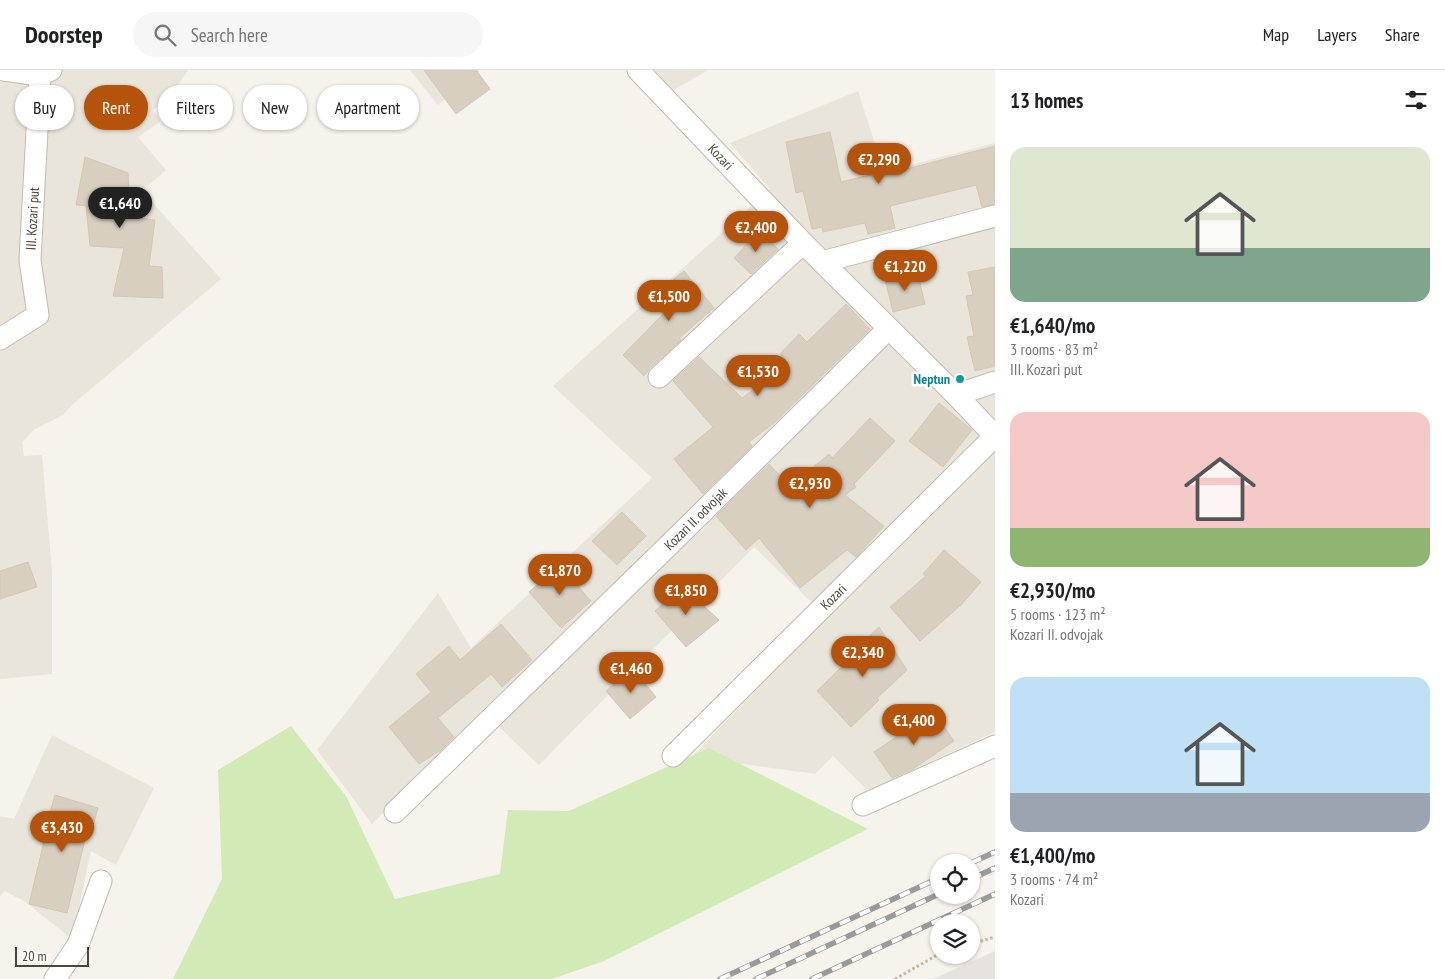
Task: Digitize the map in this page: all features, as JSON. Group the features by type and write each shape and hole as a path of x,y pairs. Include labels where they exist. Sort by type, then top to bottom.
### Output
{"street":[{"path":"4,70 45,73"},
{"name":"Kozari","path":"638,70 803,243 995,436 673,756"},
{"name":"III. Kozari put","path":"0,339 38,315 30,260 45,73"},
{"path":"822,262 995,216"},
{"path":"659,377 803,243"},
{"name":"Kozari II. odvojak","path":"394,812 662,552 888,328"},
{"path":"956,395 995,382"},
{"path":"863,805 995,746"},
{"path":"55,979 78,945 101,881"}],"path":[{"path":"980,941 995,937"},
{"path":"895,979 930,959"}],"shaded area":[{"path":"0,70 188,70 178,85 158,85 158,106 153,110 158,117 158,123 138,137 166,170 142,191 221,279 72,405 63,415 35,429 22,442 24,456 42,455 52,571 52,674 0,679"},
{"path":"410,70 480,70 438,105"},
{"path":"648,70 708,70 669,93"},
{"path":"858,91 884,172 995,143 995,732 868,791 833,756 815,774 692,757 826,616 754,547 539,765 484,713 372,824 317,750 438,593 471,648 652,478 553,386 770,189 730,143"},
{"path":"52,735 154,788 116,865 91,851 72,939 24,901 4,891 0,897 0,816 14,819"},
{"path":"995,951 995,979 933,979 966,964 980,964 980,958"}],"green space":[{"path":"291,726 346,796 395,899 500,874 508,810 569,811 709,748 868,829 604,961 552,979 173,979 222,879 218,770"}],"building":[{"path":"424,70 476,70 490,89 456,114"},
{"path":"830,132 841,182 883,172 883,175 995,146 995,204 982,207 976,185 890,206 895,228 868,234 865,223 823,232 822,227 812,229 803,191 796,193 786,142"},
{"path":"85,157 128,173 130,217 155,220 149,266 162,267 163,298 113,296 124,248 90,246 86,206 76,205"},
{"path":"759,231 778,249 751,274 734,258"},
{"path":"995,267 995,366 975,371 967,337 974,336 966,296 973,295 968,272"},
{"path":"684,271 714,308 679,338 681,340 650,368 644,376 623,355 663,314 650,299"},
{"path":"917,271 925,304 893,312 885,279"},
{"path":"846,304 870,329 775,422 749,442 752,446 703,494 674,459 713,427 673,381 699,357 742,398 776,373 774,370 785,359 780,354 799,334 807,342"},
{"path":"939,403 972,430 943,467 909,441"},
{"path":"870,418 895,441 854,484 856,487 845,495 884,526 856,557 847,550 800,588 759,538 746,550 716,516 769,464 790,486 829,454 832,458"},
{"path":"622,512 646,536 617,565 592,541"},
{"path":"944,550 981,582 961,605 920,641 890,607 926,576 923,574"},
{"path":"28,562 37,587 0,599 0,571"},
{"path":"559,565 591,601 561,628 529,592"},
{"path":"682,586 719,620 686,647 655,611"},
{"path":"501,624 532,660 502,687 491,674 438,718 454,737 441,750 419,764 389,727 431,692 416,674 449,646 460,660"},
{"path":"879,627 907,670 877,698 879,700 851,727 817,691 863,646 861,644"},
{"path":"633,669 656,697 630,719 606,691"},
{"path":"934,712 954,741 913,769 892,778 874,752"},
{"path":"55,795 98,808 90,837 86,836 67,913 29,904"}],"railway":[{"path":"980,859 995,852"},
{"path":"980,875 995,868"},
{"path":"720,979 930,882"},
{"path":"812,979 995,894"},
{"path":"756,979 930,898"}],"place":[{"name":"Neptun","path":"960,379"}]}
